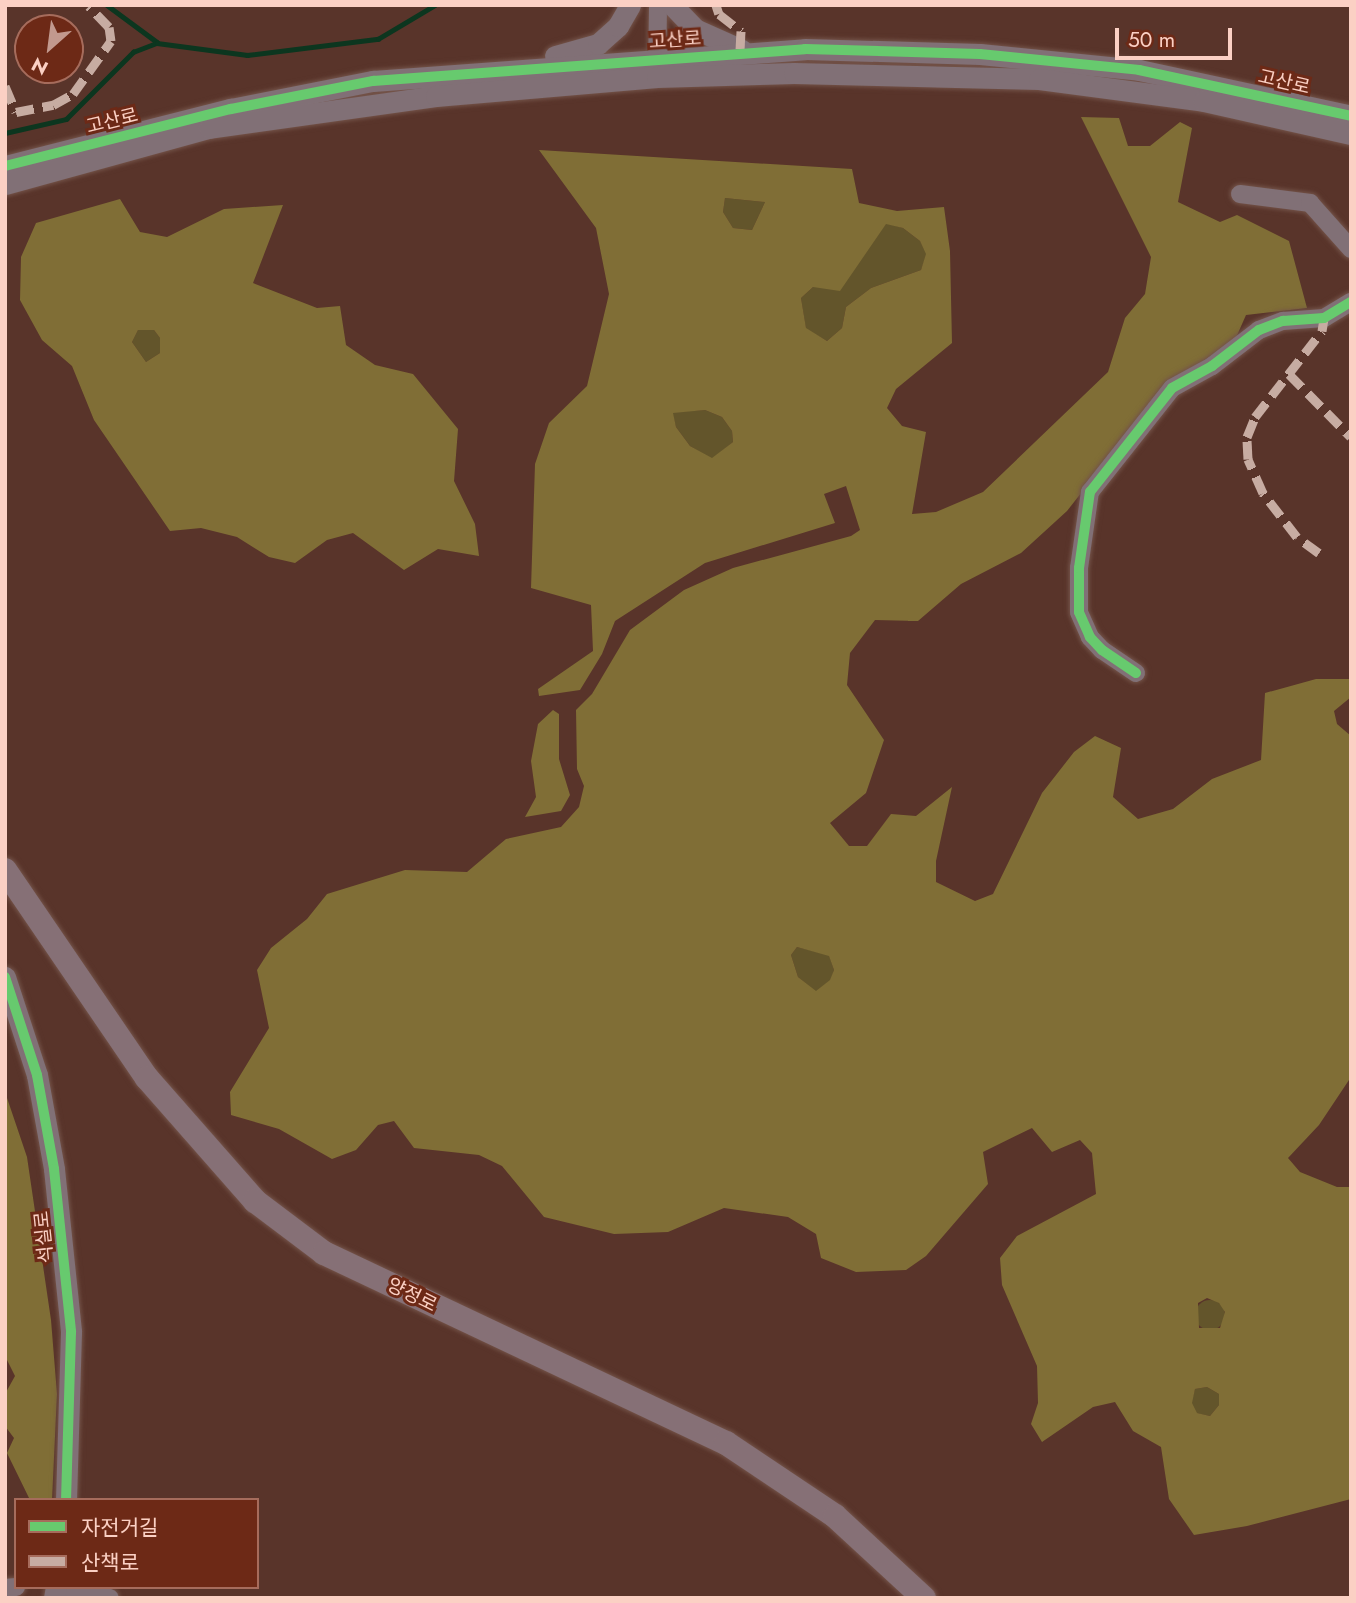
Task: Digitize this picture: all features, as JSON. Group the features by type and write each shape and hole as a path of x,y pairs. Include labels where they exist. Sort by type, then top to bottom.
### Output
{"main road":[{"name":"양정로","path":"5,871 147,1078 255,1201 324,1253 726,1443 835,1516 924,1598"}],"street":[{"path":"509,69 598,44 618,26 630,5"},
{"path":"657,68 658,5"},
{"path":"672,5 695,29 751,52"},
{"name":"고산로","path":"5,184 209,128 657,68 751,52 806,49 980,54 1139,70 1351,116"},
{"name":"고산로","path":"5,166 230,109 373,80 509,69 657,68 1039,79 1204,101 1351,134"},
{"path":"1240,194 1310,203 1351,249"},
{"path":"1136,673 1102,650 1079,612 1079,568 1090,492 1172,388 1212,366 1259,330 1283,321 1324,318 1351,302"},
{"name":"석실로","path":"5,977 37,1075 54,1169 71,1332 66,1498"},
{"path":"74,1589 110,1598"}],"shaded area":[{"path":"1081,117 1119,118 1128,146 1150,146 1180,122 1192,128 1178,202 1220,222 1237,215 1289,241 1307,308 1246,315 1235,340 1167,384 1067,511 1021,553 961,584 918,621 875,620 850,653 847,685 884,740 866,793 830,823 849,846 867,846 891,814 916,816 952,787 936,861 936,882 975,901 993,894 1042,793 1074,752 1095,736 1121,748 1113,797 1138,819 1173,809 1212,779 1261,760 1265,693 1316,679 1351,679 1351,697 1334,711 1337,724 1351,736 1351,1077 1319,1125 1288,1158 1300,1172 1337,1187 1351,1187 1351,1499 1247,1526 1194,1535 1169,1499 1161,1447 1133,1431 1115,1402 1093,1407 1042,1442 1031,1424 1038,1403 1037,1366 1002,1285 1000,1258 1017,1236 1096,1194 1092,1153 1080,1140 1052,1152 1032,1128 983,1152 988,1184 926,1256 906,1270 856,1272 821,1258 816,1234 788,1217 724,1208 668,1232 614,1234 544,1217 502,1166 479,1155 414,1148 394,1121 378,1125 356,1150 332,1159 279,1129 231,1115 230,1092 269,1028 257,970 271,948 307,919 327,894 405,870 467,872 506,839 561,827 579,807 584,786 577,769 576,710 592,694 630,630 684,590 733,568 851,536 860,530 846,486 824,494 835,523 705,563 615,621 602,654 580,690 539,696 538,689 593,651 591,605 531,588 535,464 549,423 587,386 609,294 596,228 539,150 852,169 859,203 897,211 944,207 950,251 952,343 896,389 887,408 902,426 926,432 912,514 936,512 983,492 1108,372 1125,318 1145,294 1151,257","holes":["725,198 765,202 752,230 733,228 723,212","886,224 903,228 920,241 926,254 921,270 871,288 846,307 842,328 827,341 806,328 801,298 813,287 840,291","705,410 722,417 732,431 733,442 712,458 690,446 676,427 673,413","797,947 829,956 834,970 830,980 816,991 798,977 791,955","1207,1298 1219,1303 1225,1312 1220,1328 1199,1328 1198,1303","1207,1387 1219,1394 1219,1405 1210,1416 1197,1413 1192,1403 1195,1389"]},
{"path":"725,198 765,202 752,230 733,228 723,212"},
{"path":"120,199 140,232 167,237 224,209 283,205 253,283 317,308 340,306 346,345 375,365 413,374 458,429 454,481 475,524 479,556 438,549 404,570 353,533 327,540 295,563 269,557 237,537 201,528 170,531 94,420 72,366 42,340 20,300 21,257 36,223","holes":["138,330 154,330 160,338 160,353 146,362 132,342"]},
{"path":"886,223 903,228 920,241 927,254 921,270 871,288 846,307 842,328 827,341 806,329 801,298 813,287 829,287 858,263"},
{"path":"138,330 154,330 160,338 160,353 146,362 132,342"},
{"path":"705,410 722,417 732,431 733,442 712,459 690,446 676,427 672,412"},
{"path":"553,710 559,714 559,759 570,795 561,811 525,817 536,797 531,761 538,724"},
{"path":"797,947 829,955 834,970 831,980 816,992 798,977 791,955"},
{"path":"5,1092 27,1157 51,1320 57,1394 52,1498 29,1498 7,1453 14,1438 5,1426 5,1394 15,1376 5,1356"},
{"path":"1210,1300 1216,1301 1224,1309 1224,1321 1216,1329 1210,1330 1204,1329 1196,1321 1195,1315 1196,1309 1204,1301"},
{"path":"1207,1387 1219,1394 1219,1405 1210,1416 1196,1413 1191,1403 1195,1389"}],"waterway":[{"path":"107,5 157,42"},
{"path":"5,133 66,119 133,52 157,43 247,55 378,39 435,5"}],"marked path":[{"path":"716,5 719,14 741,31 740,49"},
{"path":"5,86 16,112 53,105 73,94 111,41 109,27 89,6"},
{"path":"1319,553 1297,537 1263,493 1248,459 1247,437 1255,417 1322,331 1324,318"},
{"path":"1289,374 1351,437"}],"cycle path":[{"path":"5,166 231,109 373,81 805,49 980,54 1139,70 1351,116"},
{"path":"1136,673 1102,650 1090,637 1079,612 1079,568 1090,492 1172,388 1212,366 1259,330 1283,321 1324,318 1351,302"},
{"path":"5,977 37,1075 54,1169 71,1332 66,1498"}]}
